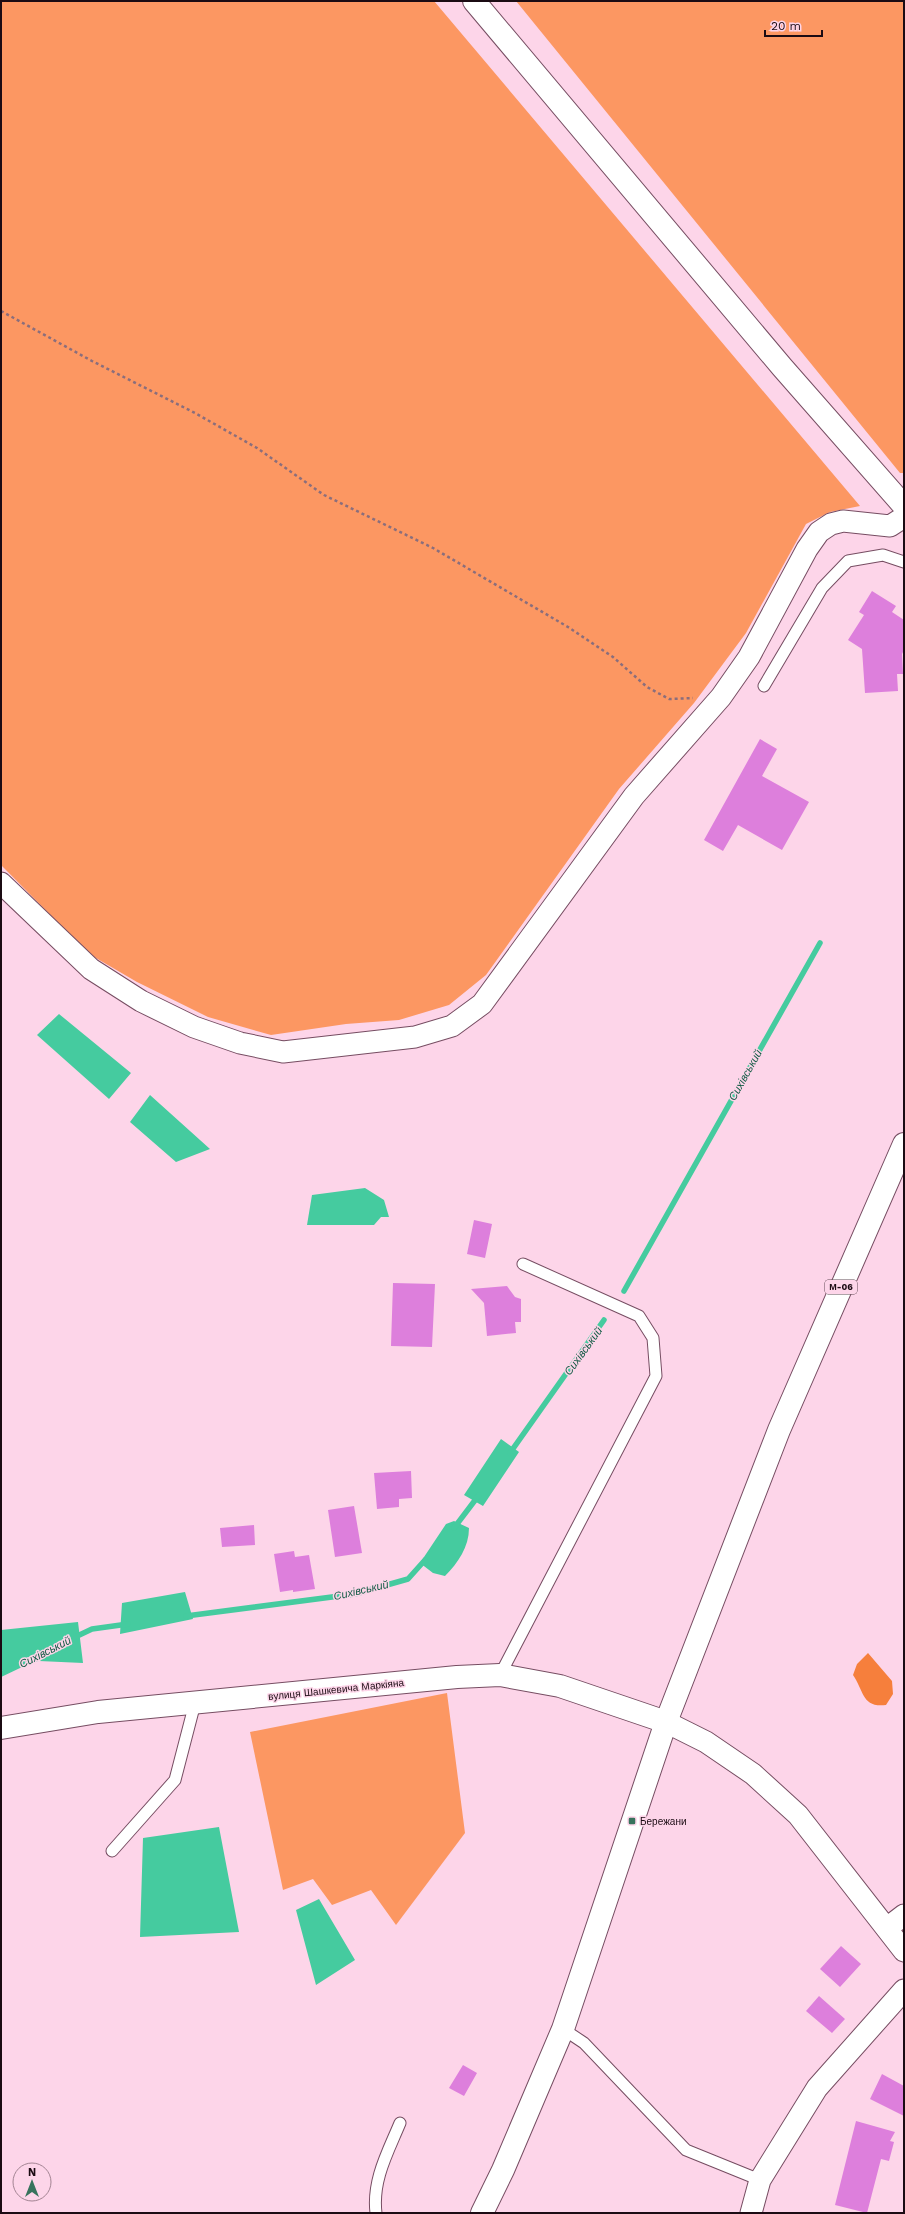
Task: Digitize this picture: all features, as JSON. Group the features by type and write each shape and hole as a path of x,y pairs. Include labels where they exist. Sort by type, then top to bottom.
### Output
{"main road":[{"path":"474,1 782,367 904,506"},
{"name":"М-06","path":"482,2213 503,2170 563,2029 666,1722 779,1430 904,1144"},
{"name":"вулиця Шашкевича Маркіяна","path":"1,1728 98,1712 457,1677 500,1675 560,1686 666,1722"}],"street":[{"path":"1,883 91,969 141,1001 194,1027 240,1042 283,1052 415,1038 452,1026 482,1004 634,796 721,697 749,657 807,549 819,532 831,524 843,521 890,526 904,517"},
{"path":"666,1722 706,1742 752,1774 798,1815 904,1951"},
{"path":"887,1928 904,1915"},
{"path":"750,2213 760,2180 817,2088 904,1990"}],"lane":[{"path":"764,686 822,588 848,561 883,555 904,562"},
{"path":"500,1675 656,1376 653,1338 639,1316 523,1264"},
{"path":"112,1851 175,1780 195,1703"},
{"path":"563,2029 584,2043 686,2150 760,2180"},
{"path":"376,2213 374,2198 380,2171 400,2123"}],"path":[{"path":"1,311 257,448 324,495 433,548 568,627 613,657 647,687 669,699 721,697"}],"shaded area":[{"path":"1,1 434,1 860,506 830,512 806,524 746,633 694,703 619,789 486,975 449,1005 399,1020 346,1024 271,1035 208,1017 137,982 89,954 1,865"},
{"path":"516,1 904,1 904,473 900,473"},
{"path":"868,1653 892,1681 893,1694 886,1705 872,1704 868,1701 853,1675 857,1664"},
{"path":"447,1693 465,1833 396,1925 371,1890 332,1905 313,1879 283,1890 250,1732"}],"water":[{"path":"59,1014 131,1073 109,1099 37,1035"},
{"path":"150,1095 210,1149 176,1162 130,1122"},
{"path":"365,1188 384,1200 389,1217 381,1217 374,1225 307,1225 312,1195"},
{"path":"501,1439 519,1452 483,1506 464,1495"},
{"path":"454,1521 469,1528 469,1535 465,1548 454,1566 445,1576 433,1573 420,1563 446,1524"},
{"path":"185,1592 193,1619 120,1634 122,1603"},
{"path":"78,1622 83,1663 39,1661 1,1671 1,1630"},
{"path":"219,1827 239,1932 140,1937 143,1838"},
{"path":"319,1899 355,1960 316,1985 296,1910"}],"building":[{"path":"872,591 896,606 892,612 904,620 904,650 902,654 903,674 897,674 898,691 865,693 862,649 848,640 864,615 859,612"},
{"path":"760,739 777,749 762,776 809,802 782,850 738,825 723,851 704,840"},
{"path":"474,1220 492,1224 485,1258 467,1254"},
{"path":"393,1283 435,1284 432,1347 391,1346"},
{"path":"507,1286 515,1297 521,1299 521,1322 515,1322 516,1333 487,1336 484,1303 471,1289"},
{"path":"411,1471 412,1498 399,1499 399,1507 377,1509 374,1473"},
{"path":"354,1506 362,1553 335,1557 328,1510"},
{"path":"254,1525 255,1545 222,1547 220,1528"},
{"path":"294,1551 295,1557 309,1555 315,1589 280,1592 274,1554"},
{"path":"841,1946 861,1964 840,1987 820,1969"},
{"path":"819,1996 845,2019 832,2033 806,2011"},
{"path":"463,2065 477,2073 464,2096 449,2088"},
{"path":"882,2074 904,2086 904,2116 870,2099"},
{"path":"856,2121 895,2132 890,2141 894,2142 889,2161 881,2159 867,2213 835,2205"}],"waterway":[{"name":"Сихівський","path":"624,1291 820,943"},
{"name":"Сихівський","path":"510,1453 604,1320"},
{"name":"Сихівський","path":"454,1528 479,1495"},
{"name":"Сихівський","path":"186,1616 355,1594 408,1579 425,1560"},
{"name":"Сихівський","path":"73,1638 92,1629 128,1624"},
{"name":"Сихівський","path":"1,1674 22,1664"}],"place":[{"name":"Бережани","path":"632,1821"}]}
